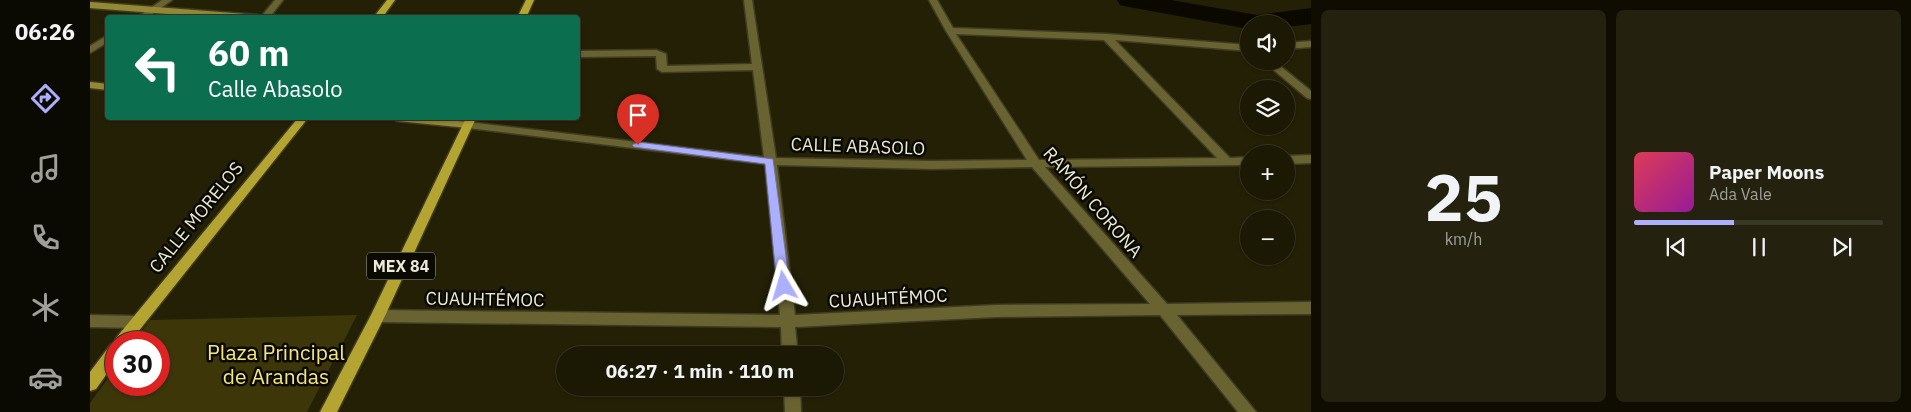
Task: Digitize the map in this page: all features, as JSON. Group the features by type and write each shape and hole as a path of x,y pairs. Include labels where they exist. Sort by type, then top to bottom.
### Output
{"main road":[{"path":"379,15 391,0"},
{"path":"522,15 530,0"},
{"path":"90,5 224,15"},
{"path":"90,85 105,87"},
{"name":"CALLE MORELOS","path":"129,331 301,120"},
{"path":"445,120 469,121"},
{"name":"MEX 84","path":"328,412 378,316 469,121"},
{"path":"90,384 105,364"}],"street":[{"path":"144,15 168,0"},
{"path":"266,15 279,0"},
{"path":"748,0 770,161 789,346"},
{"name":"RAMÓN CORONA","path":"933,0 950,32 1034,163 1164,310 1248,412"},
{"path":"950,32 1108,37 1240,47"},
{"path":"1108,37 1228,162"},
{"path":"90,50 105,40"},
{"path":"1295,45 1311,44"},
{"path":"580,54 656,52 660,54 662,69 757,67"},
{"path":"1279,70 1311,96"},
{"name":"CALLE ABASOLO","path":"469,121 770,161 932,165 1240,161"},
{"path":"1295,160 1311,159"},
{"name":"CUAUHTÉMOC","path":"378,316 788,321 996,311 1311,308"},
{"path":"90,321 136,322"},
{"path":"792,396 793,412"}],"green space":[{"name":"Plaza Principal de Arandas","path":"357,315 307,412 90,412 90,403 105,382 105,396 170,396 170,331 142,331 150,320"}],"waterway":[{"path":"1129,0 1257,23 1311,16"}],"route":[{"path":"638,145 770,161 784,286"}]}
